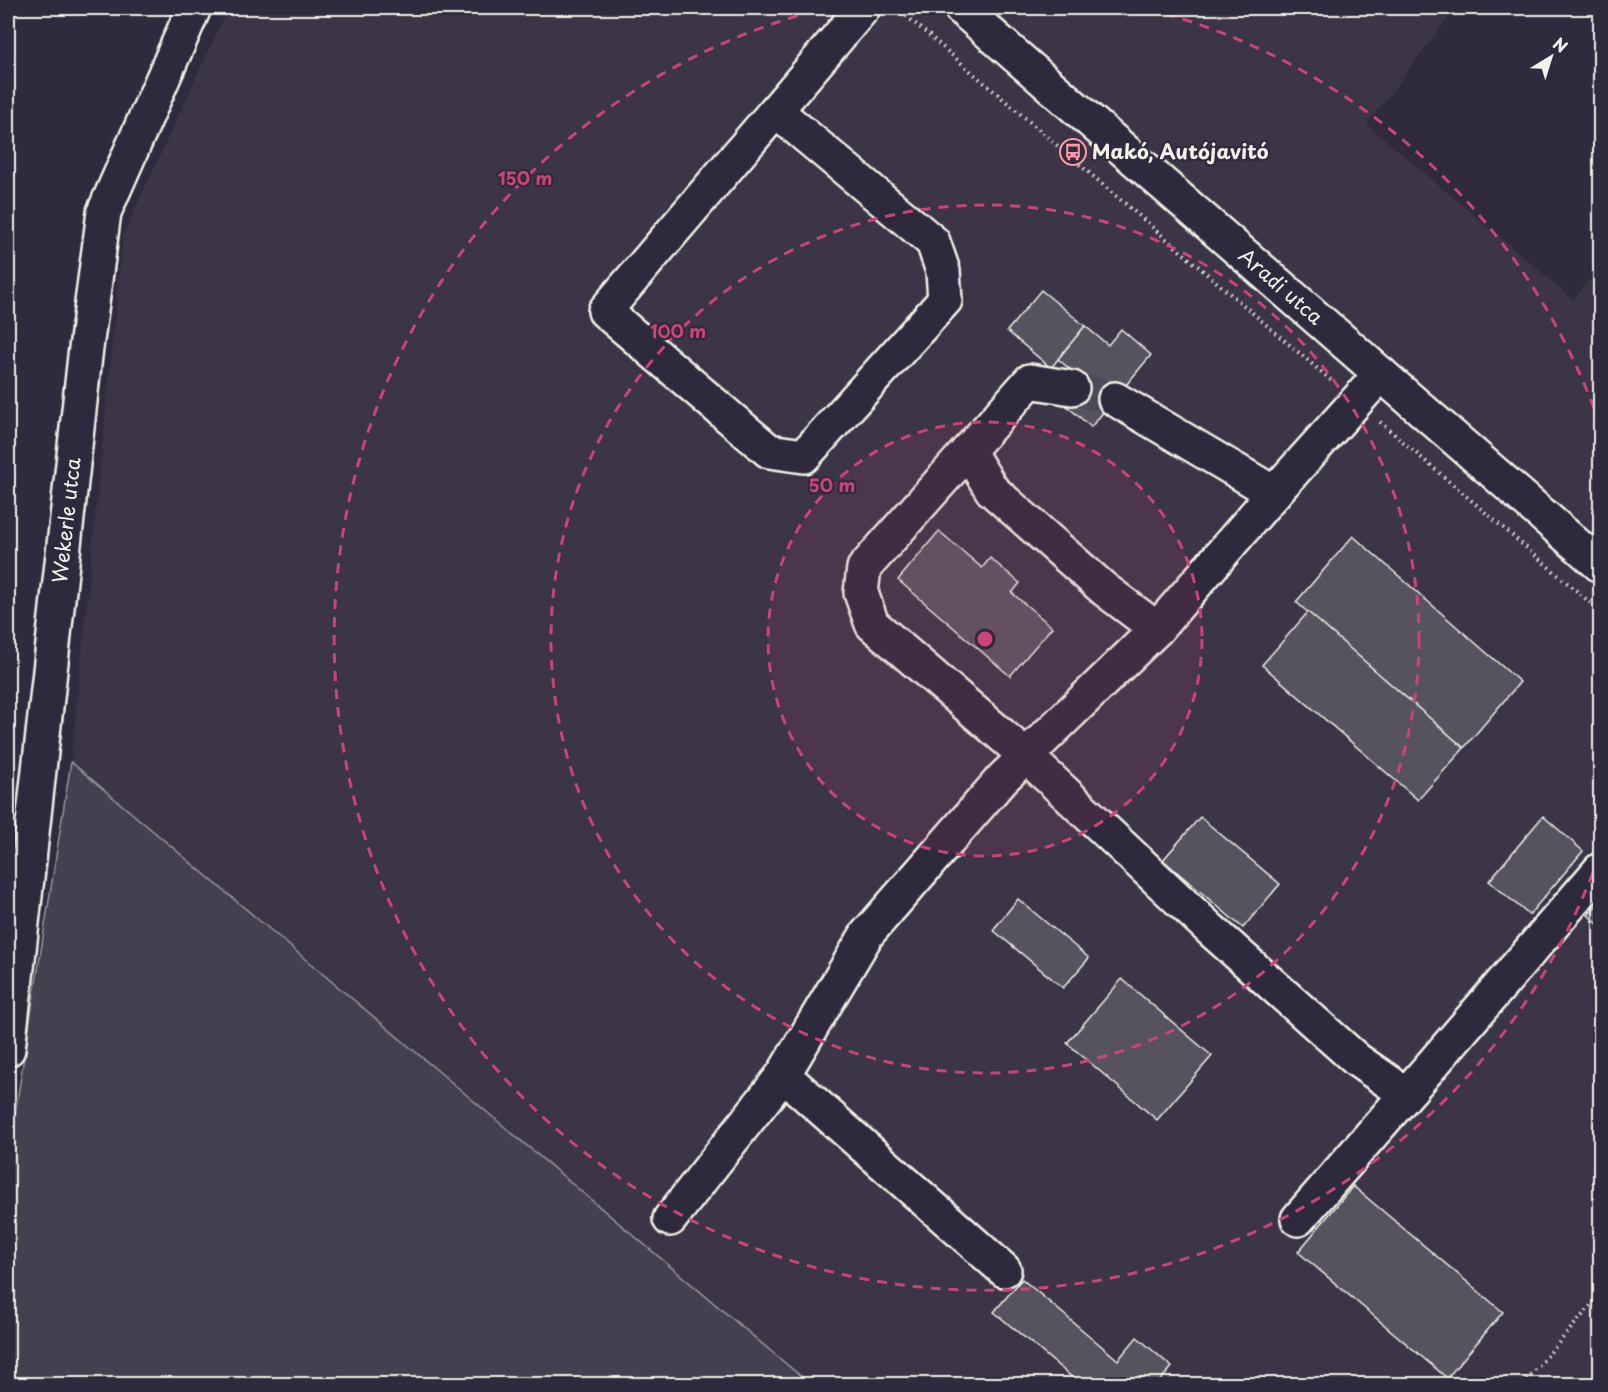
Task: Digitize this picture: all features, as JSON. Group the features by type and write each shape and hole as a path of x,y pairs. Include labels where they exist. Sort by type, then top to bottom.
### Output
{"street":[{"name":"Wekerle utca","path":"8,1049 85,356 104,212 194,8"},
{"path":"776,111 933,242 943,271 945,300 804,456 769,451 605,311 863,8"},
{"name":"Aradi utca","path":"961,8 1600,565"},
{"path":"670,1219 783,1075 867,934 1002,779 1157,629 1274,493 1381,374"},
{"path":"1072,388 1030,381 864,568 861,593 872,624 1026,756 1210,929 1357,1060 1399,1089 1411,1089"},
{"path":"1115,399 1274,493"},
{"path":"968,451 992,490 1104,589 1157,629"},
{"path":"1298,1219 1600,870"},
{"path":"783,1075 1004,1270"}],"path":[{"path":"897,8 1600,611"},
{"path":"1523,1384 1600,1295"}],"shaded area":[{"path":"228,8 1456,8 1367,124 1573,299 1600,267 1600,1384 810,1384 71,762 123,235"},
{"path":"71,762 810,1384 8,1384 8,1158"}],"building":[{"path":"1041,290 1085,326 1051,368 1007,331"},
{"path":"1085,326 1108,345 1121,329 1151,355 1091,427 1061,401 1080,378 1058,359"},
{"path":"939,531 982,568 990,558 1020,583 1012,593 1052,627 1010,676 898,580"},
{"path":"1353,536 1520,682 1464,748 1296,602"},
{"path":"1308,612 1464,748 1418,800 1262,665"},
{"path":"1543,816 1583,851 1529,915 1489,881"},
{"path":"1200,817 1280,884 1243,928 1163,860"},
{"path":"1018,899 1089,958 1063,988 993,930"},
{"path":"1600,901 1600,926 1588,915"},
{"path":"1122,979 1212,1056 1157,1120 1067,1043"},
{"path":"1353,1186 1503,1312 1447,1378 1298,1252"},
{"path":"1022,1279 1118,1360 1137,1337 1172,1367 1157,1384 1080,1384 994,1312"}],"tunnel":[{"path":"1072,388 1115,399"}],"place":[{"name":"Makó, Autójavitó","path":"1073,152"}]}
